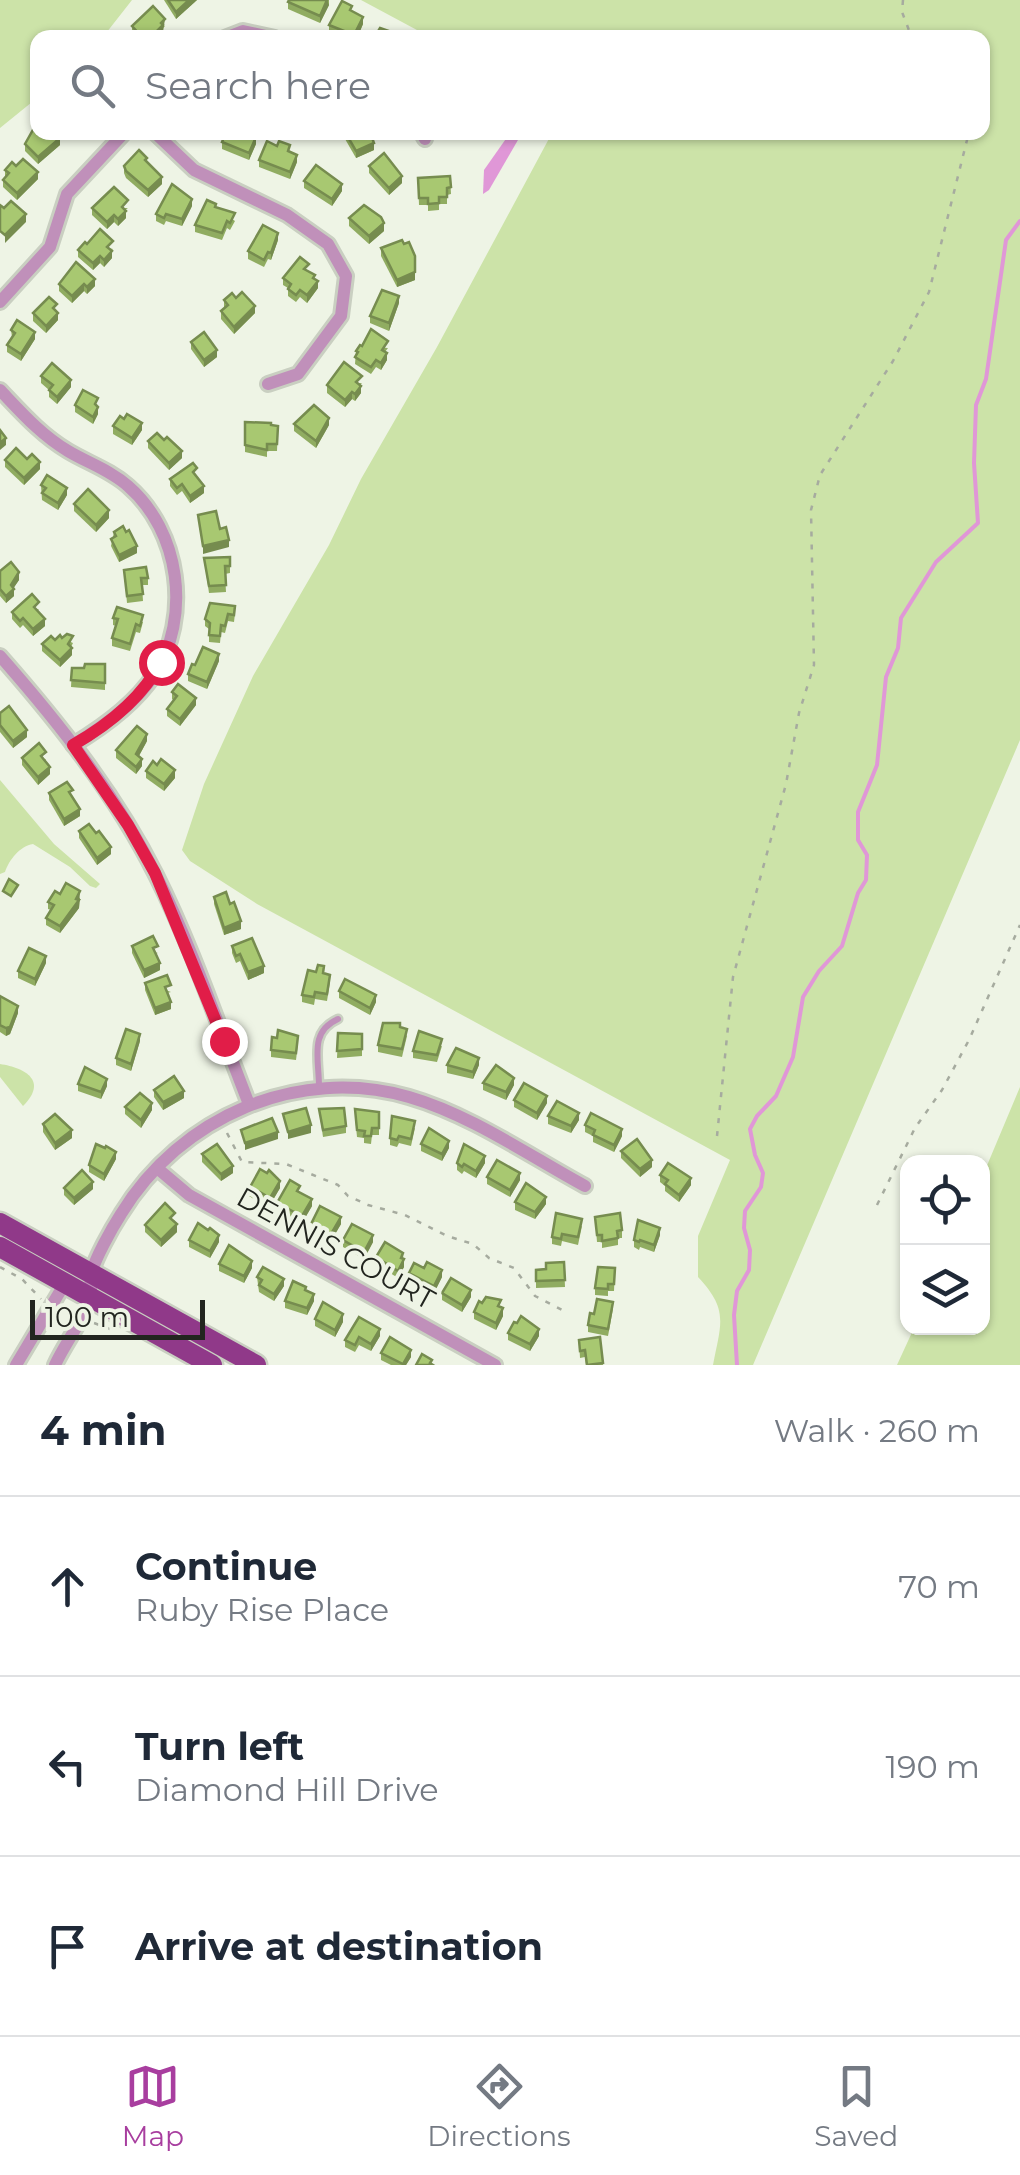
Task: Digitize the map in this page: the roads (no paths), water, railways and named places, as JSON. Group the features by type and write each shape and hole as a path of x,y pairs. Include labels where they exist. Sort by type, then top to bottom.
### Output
{"main road":[{"path":"0,1223 256,1365"},
{"path":"0,1247 212,1365"}],"street":[{"path":"0,302 50,246 67,194 118,140"},
{"path":"162,140 194,170 287,215 328,244 346,276 341,316 298,374 268,384"},
{"path":"0,390 52,441 108,471 140,498 161,530 174,567 174,623 153,677 111,720 73,745"},
{"path":"0,656 73,745 128,825 155,873 249,1104"},
{"path":"55,1365 90,1298 91,1274 120,1214 180,1145 249,1104 319,1088 375,1090 426,1103 470,1122 585,1186"},
{"name":"DENNIS COURT","path":"157,1168 189,1194 495,1365"},
{"path":"16,1365 64,1283 91,1274"}],"lane":[{"path":"319,1088 319,1034 326,1024 338,1019"}],"waterway":[{"path":"737,1365 737,1291 749,1270 745,1211 761,1187 763,1173 750,1129 776,1096 793,1057 803,997 819,971 842,946 858,893 866,880 867,855 858,840 858,812 877,765 886,677 898,648 901,618 936,562 978,523 976,405 986,379 1006,240 1020,221"}]}
